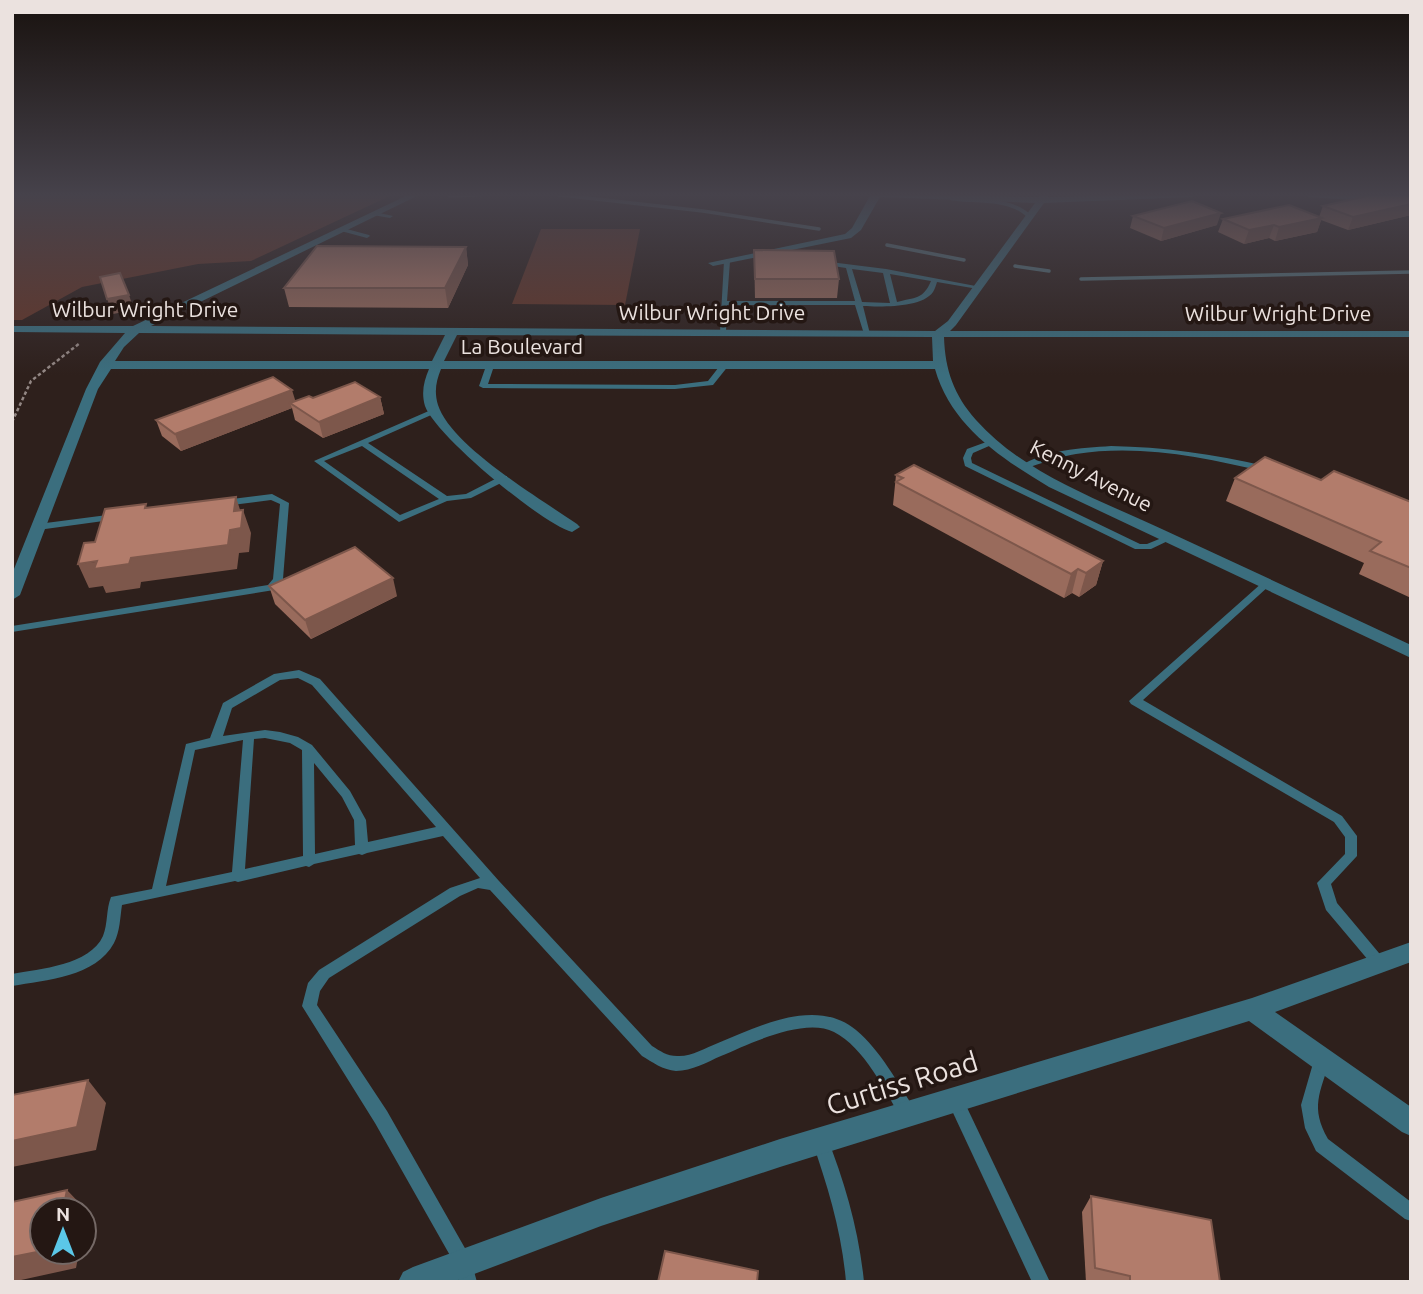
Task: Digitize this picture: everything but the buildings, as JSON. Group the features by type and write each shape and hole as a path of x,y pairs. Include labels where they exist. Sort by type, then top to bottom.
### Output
{"street":[{"path":"12,594 83,410 104,365 119,345 138,328 292,254"},
{"path":"713,263 779,254"},
{"path":"938,334 951,323 1001,254"},
{"name":"Wilbur Wright Drive","path":"12,328 867,334 1411,334"},
{"path":"453,331 429,388 434,412 449,433 474,457 572,527"},
{"name":"Kenny Avenue","path":"938,334 940,365 957,407 976,430 1024,466 1054,484 1411,652"},
{"name":"La Boulevard","path":"104,365 940,365"},
{"name":"Curtiss Road","path":"413,1282 466,1272 601,1212 820,1141 1252,1009 1411,951"},
{"path":"1252,1009 1411,1123"}],"lane":[{"path":"723,332 727,261"},
{"path":"811,263 848,265 978,287"},
{"path":"848,265 867,334"},
{"path":"886,271 894,305"},
{"path":"724,303 894,305 921,298 929,293 935,279"},
{"path":"490,366 483,386 675,387 710,383 724,365"},
{"path":"434,412 318,461 399,519 445,499 468,496 504,478"},
{"path":"362,442 445,499"},
{"path":"992,443 970,451 968,464 1138,547 1148,548 1169,538"},
{"path":"1024,466 1046,455 1065,452 1136,450 1208,456 1273,471"},
{"path":"12,629 271,589 278,579 285,503 272,497 209,505"},
{"path":"38,527 130,515"},
{"path":"1266,584 1135,701 1338,819 1351,836 1351,856 1324,883 1331,906 1380,963"},
{"path":"215,742 228,706 278,677 299,674 316,682 495,885 647,1051 669,1063 688,1063 757,1033 814,1020 838,1026 855,1041 883,1073 908,1114"},
{"path":"159,893 190,747 249,735 281,733 308,748 346,794 360,820 362,850"},
{"path":"238,877 249,735"},
{"path":"308,748 309,862"},
{"path":"12,980 81,964 96,955 108,940 116,901 309,862 447,830"},
{"path":"466,1272 381,1117 309,1006 313,988 324,974 455,892 477,883 495,885"},
{"path":"1322,1059 1309,1105 1313,1128 1322,1145 1411,1213"},
{"path":"955,1100 1041,1282"},
{"path":"820,1141 836,1183 849,1236 855,1282"}],"path":[{"path":"12,422 31,381 84,340"}],"shaded area":[{"path":"12,254 265,254 251,261 198,264 82,287 22,320 12,320"},
{"path":"531,254 635,254 625,305 512,304"}],"waterway":[{"path":"935,254 964,260"},
{"path":"1015,266 1049,271"},
{"path":"1081,279 1411,272"}]}
